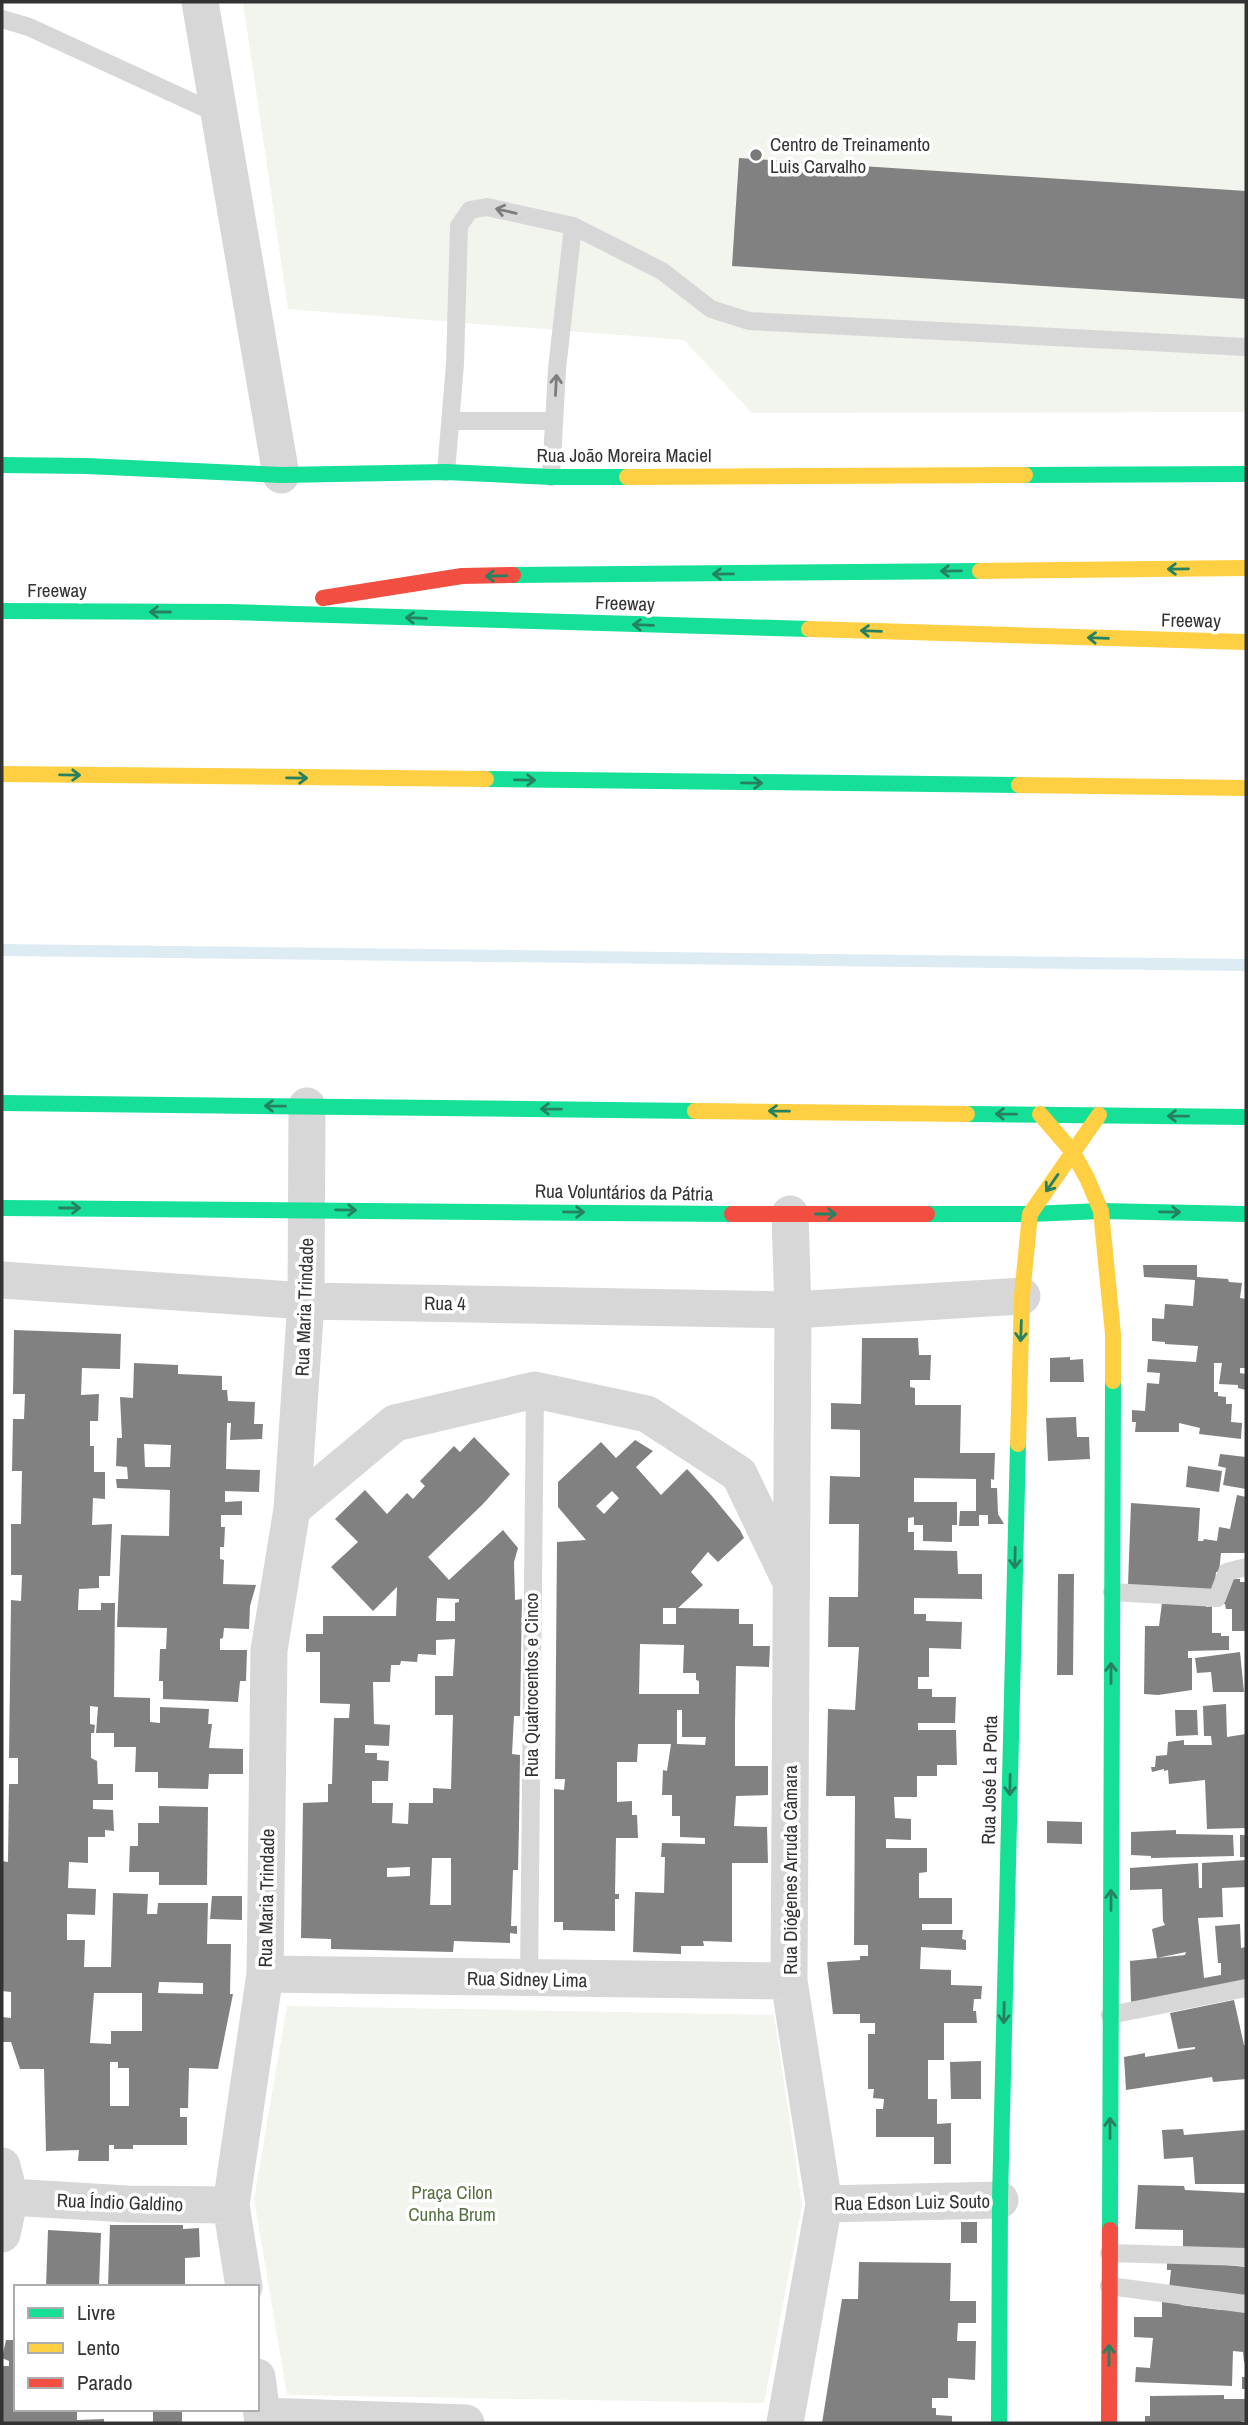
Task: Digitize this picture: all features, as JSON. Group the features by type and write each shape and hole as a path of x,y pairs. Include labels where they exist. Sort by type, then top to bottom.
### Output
{"main road":[{"name":"Rua João Moreira Maciel","path":"2,465 281,475 446,472 551,477 1246,474"},
{"path":"229,612 461,576 1246,568"},
{"name":"Freeway","path":"2,611 229,612 1246,642"},
{"path":"2,774 1246,788"},
{"path":"2,1103 1246,1117"},
{"path":"1040,1114 1072,1151 1101,1211 1113,1334 1109,2423"},
{"name":"Rua José La Porta","path":"999,2423 1000,2200 1022,1296 1030,1214 1099,1115"},
{"name":"Rua Voluntários da Pátria","path":"2,1208 790,1214 1030,1214 1101,1211 1246,1214"}],"street":[{"path":"201,2 281,475"},
{"name":"Rua Maria Trindade","path":"243,2285 231,2205 265,1975 269,1650 292,1509 306,1301 307,1106"},
{"path":"790,1214 793,1310"},
{"name":"Rua 4","path":"2,1280 306,1301 793,1310 1022,1296"},
{"name":"Rua Diógenes Arruda Câmara","path":"785,2423 824,2204 789,1982 793,1310"},
{"path":"292,1509 395,1423 535,1390 647,1414 739,1474 791,1581"},
{"name":"Rua Sidney Lima","path":"265,1975 789,1982"},
{"path":"2,2234 6,2182"},
{"name":"Rua Índio Galdino","path":"6,2182 127,2204 231,2205"},
{"name":"Rua Edson Luiz Souto","path":"824,2204 1000,2200"},
{"path":"259,2391 263,2420 466,2423"}],"lane":[{"path":"2,19 29,27 218,114"},
{"path":"446,472 451,421 459,226 470,211 487,207 573,226 662,271 710,309 749,321 1246,347"},
{"path":"551,477 557,369 573,226"},
{"path":"451,421 554,421"},
{"name":"Rua Quatrocentos e Cinco","path":"529,1980 535,1390"},
{"path":"1112,1592 1217,1598 1227,1572 1246,1567"},
{"path":"1110,2015 1246,1988"},
{"path":"1109,2253 1246,2257"},
{"path":"1109,2286 1246,2304"}],"green space":[{"name":"Centro de Treinamento Luis Carvalho","path":"243,2 1246,2 1246,412 752,413 684,340 288,309"},
{"name":"Praça Cilon Cunha Brum","path":"287,2006 774,2015 802,2205 764,2403 287,2395 254,2199"}],"building":[{"path":"739,158 1246,191 1246,299 732,266"},
{"path":"1143,1265 1197,1265 1197,1277 1228,1279 1229,1282 1242,1283 1240,1298 1246,1299 1246,1368 1240,1368 1240,1373 1246,1374 1246,1390 1238,1388 1238,1385 1219,1384 1222,1363 1214,1363 1214,1392 1218,1392 1218,1396 1226,1397 1226,1404 1232,1404 1231,1422 1242,1423 1241,1439 1199,1434 1200,1428 1179,1423 1179,1432 1135,1432 1136,1422 1132,1422 1132,1410 1145,1411 1147,1383 1159,1384 1160,1373 1147,1372 1148,1359 1196,1362 1198,1346 1152,1341 1152,1318 1164,1319 1165,1304 1193,1306 1195,1280 1144,1277"},
{"path":"14,1330 121,1334 120,1369 82,1368 81,1395 99,1394 98,1421 90,1421 90,1446 94,1446 94,1472 105,1472 105,1499 93,1498 92,1525 112,1524 110,1576 99,1576 99,1588 79,1589 78,1610 101,1610 101,1603 115,1603 114,1697 150,1698 150,1722 160,1723 160,1707 209,1709 208,1724 212,1724 209,1748 243,1749 243,1774 209,1774 208,1789 158,1788 158,1772 135,1772 136,1747 114,1747 114,1733 96,1733 98,1707 90,1706 90,1724 95,1725 94,1733 91,1733 91,1758 97,1761 98,1784 113,1784 113,1800 93,1800 93,1809 113,1810 114,1831 105,1830 105,1837 88,1837 88,1863 69,1862 68,1888 96,1889 95,1915 67,1914 67,1940 85,1940 84,1967 111,1967 113,1893 148,1894 147,1914 157,1914 158,1903 208,1903 207,1944 231,1944 230,1994 233,1994 218,2069 189,2068 188,2108 180,2108 180,2117 187,2117 187,2145 133,2145 133,2149 114,2149 114,2145 109,2145 109,2161 78,2161 79,2150 46,2151 44,2069 20,2069 11,2042 2,2042 2,2017 11,2018 11,1992 2,1991 2,1861 8,1862 9,1784 18,1784 18,1758 9,1758 11,1600 21,1601 22,1575 11,1575 11,1524 21,1524 22,1471 12,1471 13,1419 24,1419 25,1394 13,1394","holes":["159,1982 203,1983 203,1994 158,1993","94,1993 142,1993 142,2031 111,2031 111,2044 90,2043","110,2062 118,2062 118,2068 129,2068 129,2106 110,2106"]},
{"path":"862,1338 918,1338 919,1355 931,1355 930,1380 910,1380 910,1387 915,1388 915,1405 961,1405 960,1453 995,1453 991,1488 997,1488 998,1514 1004,1524 988,1524 988,1515 979,1515 979,1526 959,1526 960,1511 976,1511 976,1479 914,1478 914,1502 957,1502 957,1525 952,1525 952,1542 923,1541 923,1525 914,1525 914,1517 908,1518 908,1532 914,1532 914,1550 957,1551 958,1574 982,1574 982,1599 914,1598 914,1614 926,1614 926,1621 962,1622 961,1649 929,1648 929,1677 918,1677 918,1689 932,1689 932,1697 956,1697 955,1723 918,1723 918,1730 956,1730 957,1765 937,1765 937,1776 917,1776 917,1797 894,1797 895,1818 911,1819 911,1840 886,1839 886,1848 927,1848 927,1872 919,1873 919,1898 952,1898 952,1924 922,1924 922,1930 963,1930 962,1939 966,1940 966,1950 921,1947 920,1969 951,1970 951,1985 982,1986 981,1999 974,1999 973,2011 976,2011 977,2023 944,2023 944,2060 928,2060 928,2099 937,2099 937,2124 951,2123 951,2164 934,2164 934,2137 876,2137 876,2109 883,2109 884,2099 873,2098 874,2089 868,2089 868,2034 875,2034 875,2023 860,2023 860,2014 833,2014 827,1962 860,1960 860,1956 868,1956 868,1945 854,1945 855,1796 826,1796 828,1709 855,1710 859,1647 828,1647 829,1597 858,1597 859,1524 829,1524 830,1476 860,1477 860,1430 831,1429 831,1403 861,1404"},
{"path":"1070,1357 1070,1360 1083,1359 1084,1382 1050,1382 1050,1358"},
{"path":"134,1363 178,1365 178,1374 222,1376 222,1390 227,1390 228,1401 255,1402 254,1424 263,1424 262,1439 230,1440 231,1423 227,1423 226,1469 260,1470 259,1492 225,1491 225,1502 242,1501 242,1515 221,1515 221,1527 225,1527 224,1547 220,1547 220,1559 224,1560 223,1584 256,1585 250,1606 249,1629 224,1628 223,1638 220,1639 220,1650 247,1650 246,1681 240,1681 238,1702 163,1699 163,1681 159,1681 160,1649 166,1649 167,1628 117,1627 121,1535 169,1536 170,1490 117,1488 116,1479 128,1479 127,1467 116,1466 117,1438 122,1438 120,1397 133,1398","holes":["144,1444 171,1445 170,1467 145,1467"]},
{"path":"1076,1417 1077,1437 1089,1437 1090,1459 1048,1461 1046,1418"},
{"path":"474,1437 510,1474 428,1557 449,1580 503,1530 518,1548 514,1562 515,1600 522,1599 520,1716 514,1716 512,1754 520,1755 519,1826 518,1870 513,1870 511,1926 517,1926 517,1934 510,1933 510,1943 454,1941 453,1952 331,1949 331,1939 301,1938 303,1803 328,1802 328,1784 332,1784 334,1718 349,1718 350,1704 320,1703 320,1652 306,1652 306,1634 323,1634 323,1616 396,1616 397,1587 373,1611 331,1567 358,1542 335,1519 365,1490 387,1514 407,1493 413,1499 425,1486 420,1481 454,1446 460,1452","holes":["437,1598 459,1599 459,1602 455,1603 455,1621 436,1621","455,1639 453,1676 435,1676 435,1715 453,1715 451,1789 433,1788 433,1803 409,1803 408,1824 392,1823 393,1803 372,1803 372,1781 388,1781 389,1761 377,1760 377,1753 365,1753 365,1745 389,1746 390,1725 374,1724 373,1682 390,1682 391,1665 400,1665 401,1661 417,1662 418,1654 436,1655 436,1640","432,1858 451,1858 451,1905 430,1905","410,1867 410,1876 387,1877 387,1868"]},
{"path":"635,1440 653,1451 636,1467 661,1495 687,1469 740,1530 744,1538 718,1562 708,1552 691,1572 703,1585 678,1608 739,1609 739,1624 753,1624 753,1646 770,1646 769,1667 736,1666 735,1766 768,1766 768,1795 736,1796 734,1826 767,1827 768,1863 732,1863 732,1942 703,1941 704,1946 681,1946 681,1954 633,1952 635,1892 664,1893 665,1857 661,1857 662,1843 705,1844 705,1838 680,1837 680,1816 672,1816 672,1795 662,1795 663,1770 667,1771 671,1744 638,1744 637,1762 617,1762 617,1802 632,1801 632,1815 637,1815 638,1838 616,1838 615,1894 619,1894 619,1899 615,1899 615,1931 563,1930 563,1922 554,1922 554,1789 564,1790 565,1779 555,1779 557,1542 586,1540 558,1507 558,1482 601,1442 616,1458","holes":["612,1491 619,1498 604,1514 596,1506","663,1608 676,1608 676,1624 663,1624","640,1644 684,1645 683,1673 696,1673 699,1694 639,1694","677,1710 682,1710 682,1737 706,1737 705,1745 677,1744"]},
{"path":"1220,1454 1246,1457 1246,1489 1223,1485 1226,1468 1218,1466"},
{"path":"1188,1466 1222,1471 1219,1492 1186,1487"},
{"path":"1237,1495 1246,1497 1246,1553 1221,1553 1214,1595 1128,1585 1131,1503 1200,1508 1198,1541 1217,1541 1219,1527 1230,1529"},
{"path":"1058,1574 1074,1574 1073,1675 1057,1675"},
{"path":"1231,1579 1246,1582 1246,1631 1232,1631 1232,1609 1226,1609 1225,1604 1222,1604 1223,1590 1230,1590"},
{"path":"1162,1603 1212,1606 1212,1633 1229,1636 1229,1650 1188,1651 1188,1658 1192,1658 1192,1690 1158,1695 1144,1694 1145,1626 1159,1626"},
{"path":"1240,1652 1244,1692 1213,1692 1211,1672 1197,1673 1195,1658"},
{"path":"1226,1704 1227,1737 1246,1734 1246,1828 1207,1829 1205,1780 1169,1784 1168,1770 1152,1772 1151,1767 1155,1767 1156,1756 1167,1755 1168,1742 1184,1740 1184,1745 1212,1745 1211,1736 1204,1736 1203,1706"},
{"path":"1175,1710 1197,1710 1198,1735 1176,1736"},
{"path":"159,1806 208,1807 207,1885 159,1885 159,1872 129,1872 130,1846 138,1846 138,1823 159,1823"},
{"path":"1047,1821 1082,1822 1082,1844 1047,1843"},
{"path":"1176,1830 1176,1834 1233,1835 1234,1856 1151,1858 1131,1855 1131,1832"},
{"path":"1240,1835 1246,1835 1246,1857 1240,1857"},
{"path":"1246,1860 1246,1887 1222,1888 1223,1917 1198,1918 1204,1978 1221,1975 1215,1926 1240,1924 1241,1948 1246,1947 1246,1984 1131,2002 1130,1961 1157,1958 1152,1929 1165,1925 1162,1889 1130,1890 1130,1868 1198,1863 1199,1888 1202,1888 1202,1863","holes":["1186,1952 1185,1955 1157,1958"]},
{"path":"212,1896 242,1896 242,1920 210,1919"},
{"path":"1234,2000 1246,2045 1246,2079 1213,2082 1212,2077 1126,2090 1124,2057 1145,2053 1145,2057 1195,2049 1178,2049 1170,2013"},
{"path":"981,2061 981,2099 951,2099 950,2062"},
{"path":"1183,2129 1184,2135 1246,2130 1246,2184 1195,2184 1193,2157 1164,2159 1162,2130"},
{"path":"1138,2185 1184,2186 1185,2190 1246,2193 1246,2251 1183,2249 1183,2230 1135,2229"},
{"path":"961,2222 977,2222 977,2243 961,2243"},
{"path":"110,2225 183,2225 183,2229 199,2228 200,2257 185,2258 185,2285 108,2285"},
{"path":"48,2230 101,2233 99,2285 46,2285"},
{"path":"1167,2259 1246,2267 1246,2298 1169,2289 1171,2270 1167,2270"},
{"path":"859,2262 951,2263 950,2301 976,2301 976,2323 958,2323 957,2341 976,2341 975,2380 948,2378 948,2398 932,2398 932,2408 936,2408 936,2415 952,2416 952,2423 822,2423 842,2299 858,2299"},
{"path":"1162,2301 1221,2310 1221,2306 1246,2309 1246,2362 1243,2352 1233,2351 1232,2386 1135,2382 1136,2367 1150,2368 1153,2338 1134,2337 1134,2317 1162,2317"},
{"path":"6,2340 14,2340 14,2411 77,2411 77,2420 104,2419 104,2423 2,2423 2,2366 9,2366 9,2361 2,2358"},
{"path":"1242,2377 1246,2377 1246,2389 1242,2389"},
{"path":"1224,2395 1224,2399 1246,2399 1246,2421 1145,2423 1145,2416 1150,2416 1150,2396"},
{"path":"153,2411 182,2411 182,2423 153,2423"}],"waterway":[{"path":"2,950 1246,965"}],"traffic: fast":[{"path":"2,465 281,475 446,472 627,477"},
{"path":"1025,475 1246,474"},
{"path":"513,575 980,571"},
{"path":"2,611 229,612 809,629"},
{"path":"486,779 1019,785"},
{"path":"2,1103 695,1111"},
{"path":"967,1114 1246,1117"},
{"path":"2,1208 732,1214"},
{"path":"927,1214 1101,1211 1246,1214"},
{"path":"1110,2230 1113,1381"},
{"path":"999,2423 1000,2200 1018,1444"}],"traffic: slow":[{"path":"627,477 1025,475"},
{"path":"980,571 1246,568"},
{"path":"809,629 1246,642"},
{"path":"2,774 486,779"},
{"path":"1019,785 1246,788"},
{"path":"695,1111 967,1114"},
{"path":"1040,1114 1072,1151 1101,1211 1113,1334 1113,1381"},
{"path":"1018,1444 1022,1296 1030,1214 1099,1115"}],"traffic: jam":[{"path":"323,598 462,576 513,575"},
{"path":"732,1214 927,1214"},
{"path":"1109,2423 1110,2230"}],"place":[{"name":"Centro de Treinamento Luis Carvalho","path":"756,155"}]}
